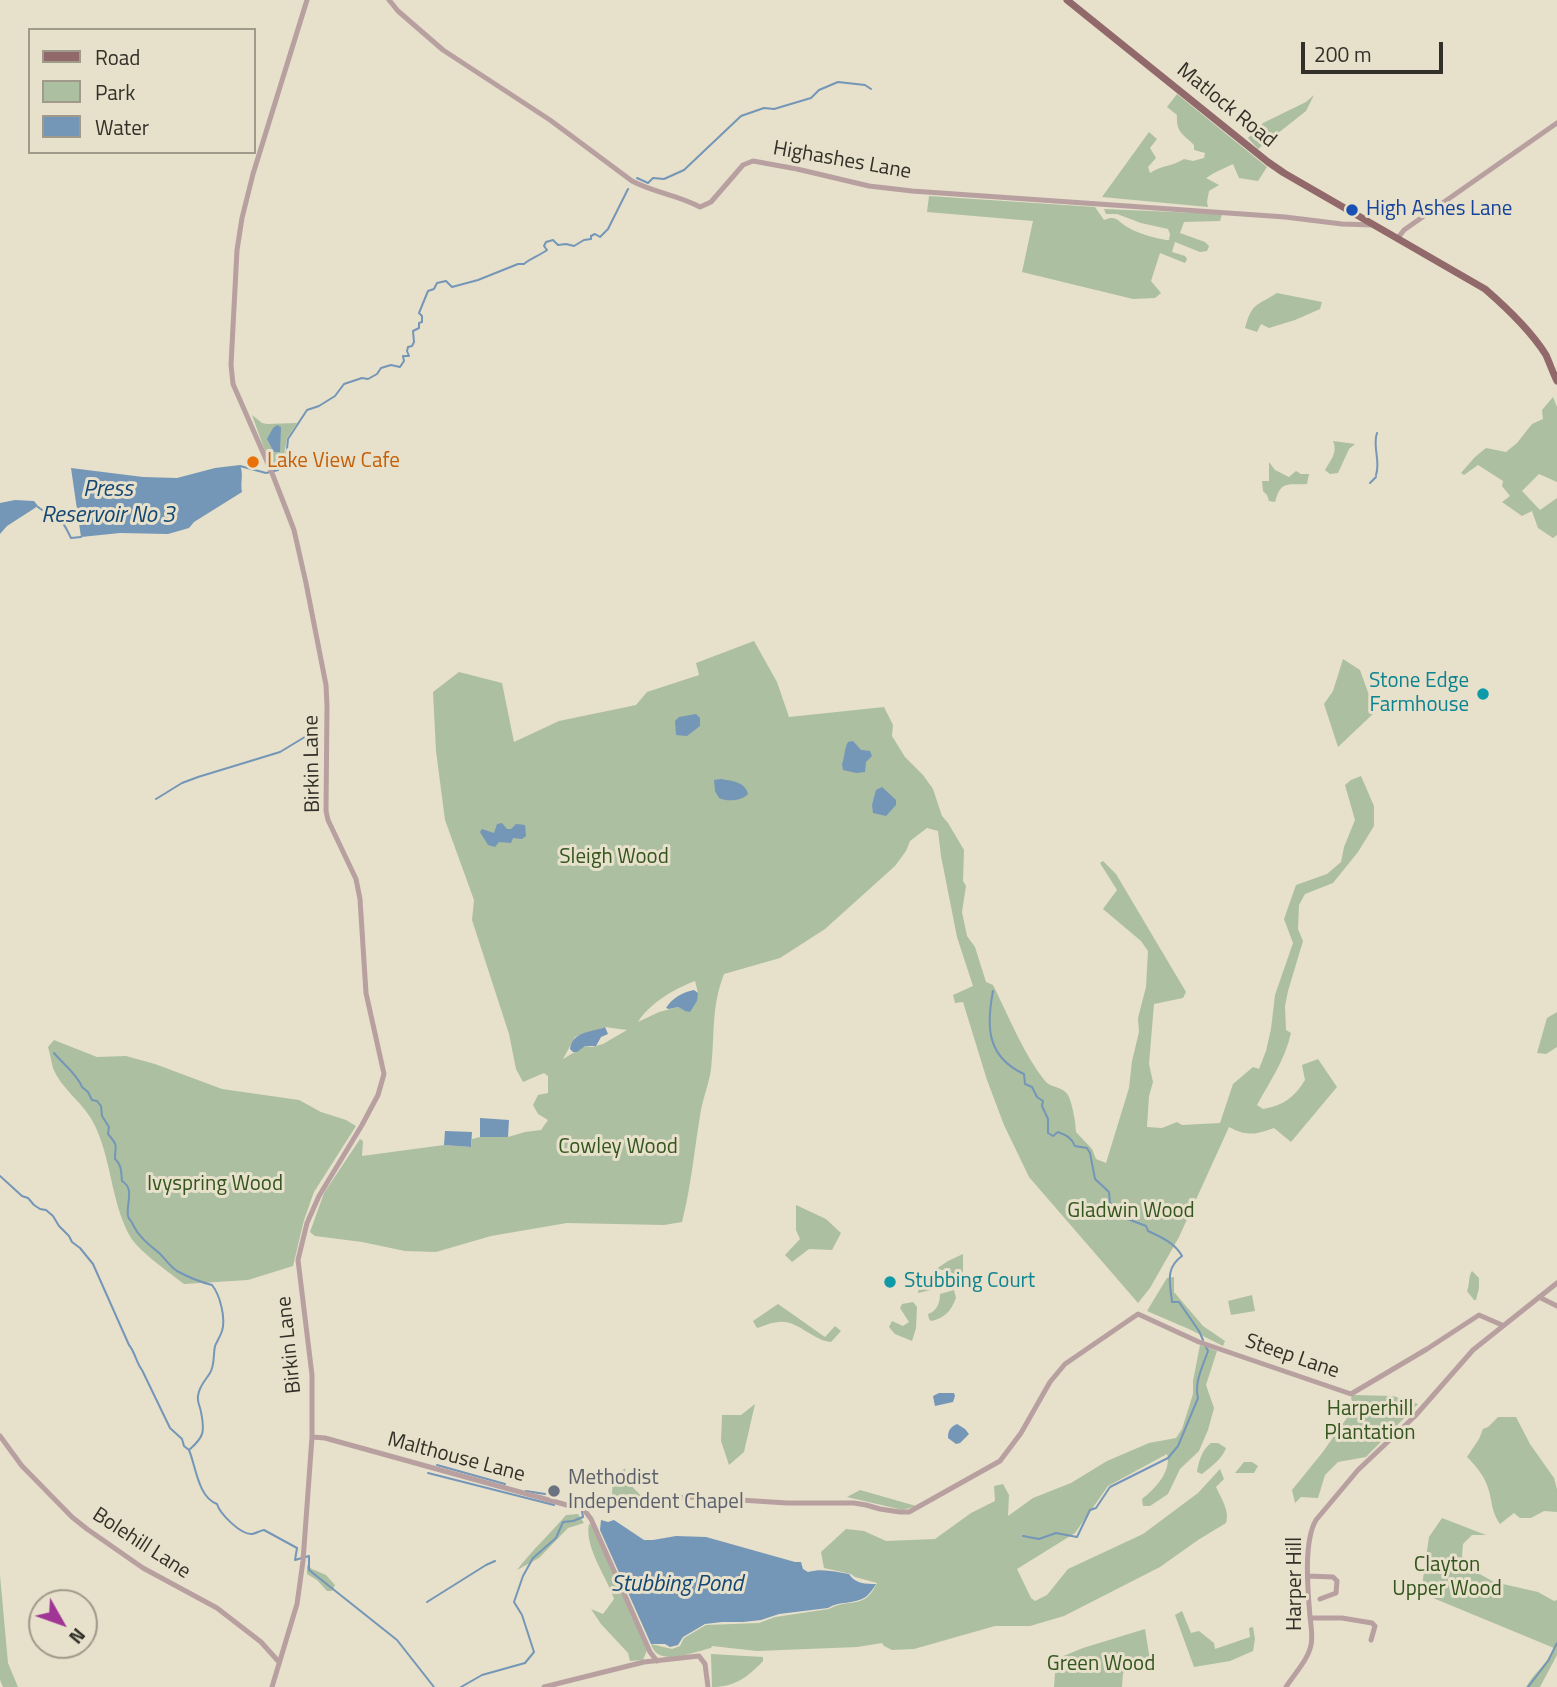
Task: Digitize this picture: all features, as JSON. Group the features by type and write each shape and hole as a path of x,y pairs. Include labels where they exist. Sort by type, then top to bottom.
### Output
{"main road":[{"name":"Matlock Road","path":"1068,0 1268,162 1397,239"},
{"path":"1397,239 1485,289 1500,302 1540,347 1557,381"}],"street":[{"name":"Birkin Lane","path":"272,1687 297,1604 303,1561 312,1437 312,1375 298,1260 307,1223 319,1196 378,1095 384,1074 366,993 360,899 356,879 326,811 327,706 321,656 293,530 271,470 233,384 231,365 237,250 242,218 307,0"},
{"name":"Highashes Lane","path":"389,0 443,50 550,120 632,181 700,207 711,202 743,165 753,161 869,186 912,191 1067,200 1373,225"},
{"path":"1397,239 1404,230 1557,122"},
{"name":"Harper Hill","path":"1286,1687 1310,1649 1312,1639 1309,1543 1316,1520 1358,1470 1415,1416 1464,1359 1502,1325 1557,1283"},
{"path":"1539,1297 1557,1306"},
{"name":"Malthouse Lane","path":"312,1437 325,1438 569,1506 693,1497 787,1503 854,1503 880,1510 909,1512 1000,1461 1021,1433 1050,1382 1065,1364 1139,1314"},
{"name":"Steep Lane","path":"1139,1314 1199,1342 1351,1394 1479,1315 1502,1325"},
{"name":"Bolehill Lane","path":"0,1436 22,1466 72,1517 143,1568 217,1608 261,1642 279,1662"},
{"path":"591,1519 599,1505"},
{"path":"582,1507 591,1519 650,1652 657,1661"},
{"path":"1308,1576 1333,1577 1337,1581 1336,1593 1320,1599"},
{"path":"1310,1618 1342,1618 1372,1623 1375,1626 1371,1640"},
{"path":"644,1662 650,1652"},
{"path":"544,1687 644,1662 699,1656 705,1664 708,1687"}],"green space":[{"path":"1177,94 1267,167 1258,181 1239,178 1233,164 1214,173 1206,178 1219,185 1209,191 1208,207 1102,197 1149,132 1157,139 1150,148 1156,158 1148,167 1150,173 1184,159 1193,161 1204,158 1205,153 1194,150 1194,145 1179,129 1177,115 1167,107"},
{"path":"1314,95 1306,111 1258,149 1248,138 1263,123 1306,102"},
{"path":"929,196 1095,207 1104,220 1115,218 1137,232 1169,240 1168,229 1117,214 1106,214 1104,209 1222,214 1220,221 1184,222 1180,233 1205,242 1209,246 1207,251 1200,252 1175,242 1172,252 1185,256 1185,263 1160,253 1151,281 1161,293 1155,298 1133,299 1022,272 1033,221 927,212"},
{"path":"1277,293 1322,302 1320,309 1295,320 1269,328 1261,324 1257,332 1245,328 1253,309"},
{"path":"1553,397 1557,407 1557,482 1539,474 1522,491 1540,510 1557,498 1557,535 1553,538 1538,528 1532,511 1522,516 1502,502 1510,496 1502,486 1503,481 1478,465 1464,475 1461,473 1486,448 1506,452 1517,443 1532,424 1543,419 1542,410"},
{"path":"252,415 267,424 297,423 287,438 283,461 280,459 274,469 265,451"},
{"path":"1333,441 1355,444 1349,449 1338,473 1330,474 1325,470 1334,452"},
{"path":"1269,462 1275,470 1289,477 1296,471 1309,474 1307,484 1286,485 1280,490 1275,502 1269,501 1263,491 1262,481 1269,481"},
{"path":"754,641 777,682 789,717 884,707 893,725 892,736 905,757 933,789 942,816 964,850 963,881 966,886 962,912 967,936 975,947 986,982 993,985 1037,1070 1047,1083 1068,1095 1076,1132 1092,1149 1096,1159 1106,1163 1129,1088 1139,1032 1138,1018 1146,987 1148,951 1141,941 1103,909 1117,890 1100,863 1103,861 1116,874 1186,992 1183,998 1154,1004 1149,1064 1153,1082 1149,1096 1147,1127 1162,1128 1177,1122 1182,1125 1220,1123 1233,1084 1253,1067 1259,1069 1266,1051 1275,995 1293,943 1284,919 1296,885 1327,874 1341,862 1355,820 1345,785 1361,776 1374,806 1374,826 1358,852 1333,883 1305,894 1299,905 1298,929 1303,941 1285,1006 1286,1030 1291,1033 1281,1061 1257,1105 1263,1109 1288,1100 1305,1080 1302,1065 1318,1059 1337,1087 1291,1142 1274,1128 1251,1134 1229,1127 1179,1237 1150,1288 1138,1303 1029,1177 1004,1125 963,1002 955,1003 953,995 973,986 957,937 938,831 927,828 910,841 895,866 825,929 780,958 724,974 715,1010 710,1075 701,1110 682,1222 664,1225 567,1223 491,1236 436,1252 405,1251 315,1236 310,1232 324,1193 360,1139 363,1141 362,1156 444,1145 471,1147 472,1139 508,1137 541,1130 548,1120 538,1114 533,1105 538,1095 548,1093 548,1076 544,1073 523,1082 516,1069 509,1034 472,920 474,900 445,820 436,751 433,692 459,672 502,683 514,742 559,721 636,705 647,692 699,675 696,663","holes":["695,981 698,993 685,1011 678,1007 638,1022 663,997","605,1027 627,1030 603,1044 585,1046 563,1059 575,1037"]},
{"path":"1343,659 1360,670 1375,712 1338,747 1324,704 1333,691"},
{"path":"1557,1012 1557,1047 1546,1054 1537,1053 1547,1018"},
{"name":"Ivyspring Wood","path":"54,1040 97,1057 126,1056 155,1064 222,1089 299,1100 356,1126 314,1192 293,1266 248,1280 184,1284 142,1250 131,1238 124,1224 99,1134 92,1120 53,1068 48,1047"},
{"path":"796,1205 826,1219 841,1233 832,1250 809,1249 792,1262 785,1255 800,1239 796,1230"},
{"path":"963,1254 963,1272 956,1275 936,1269 948,1261"},
{"path":"1472,1271 1479,1278 1476,1300 1467,1291"},
{"path":"921,1275 949,1279 952,1285 918,1293"},
{"path":"1174,1277 1174,1292 1203,1326 1225,1341 1223,1346 1147,1311 1167,1278"},
{"path":"954,1290 956,1298 950,1310 944,1316 931,1321 928,1314 937,1306 940,1294"},
{"path":"1252,1295 1255,1311 1231,1315 1228,1301"},
{"path":"913,1302 917,1307 912,1341 895,1334 889,1327 892,1321 903,1326 909,1322 900,1308 902,1304"},
{"path":"778,1304 825,1337 835,1326 841,1331 831,1342 786,1322 757,1328 753,1321"},
{"path":"1200,1345 1217,1351 1206,1385 1214,1408 1199,1451 1180,1469 1168,1494 1150,1506 1143,1506 1142,1499 1165,1473 1167,1454 1108,1486 1075,1533 1017,1569 1035,1601 1047,1595 1068,1569 1143,1534 1198,1493 1220,1469 1224,1479 1216,1487 1226,1509 1226,1523 1160,1567 1064,1616 1030,1626 995,1626 914,1649 892,1650 882,1643 857,1647 757,1651 712,1646 686,1655 668,1657 655,1651 651,1644 672,1649 680,1646 684,1638 706,1625 759,1623 775,1617 829,1609 862,1600 872,1592 877,1583 824,1568 821,1552 846,1529 864,1531 886,1541 935,1539 971,1513 995,1501 994,1486 1003,1484 1009,1495 1008,1516 1033,1498 1071,1483 1107,1461 1149,1443 1176,1438 1182,1429 1193,1394"},
{"name":"Harperhill Plantation","path":"1353,1395 1393,1396 1418,1404 1366,1457 1338,1462 1325,1475 1318,1498 1301,1497 1295,1503 1292,1490 1354,1408 1351,1398"},
{"path":"755,1404 744,1452 729,1465 721,1441 722,1415 741,1415"},
{"path":"1498,1417 1516,1417 1530,1444 1554,1478 1557,1512 1544,1511 1531,1518 1520,1518 1514,1513 1500,1524 1485,1481 1467,1457 1483,1429"},
{"path":"1211,1443 1218,1443 1226,1448 1219,1459 1202,1474 1197,1472 1199,1463 1203,1452"},
{"path":"1244,1462 1252,1462 1258,1466 1254,1473 1235,1473"},
{"path":"625,1468 626,1480 643,1498 615,1498 612,1494 613,1478"},
{"path":"860,1490 916,1506 903,1510 847,1497"},
{"path":"578,1514 584,1523 568,1528 539,1558 517,1570 566,1515"},
{"name":"Clayton Upper Wood","path":"1442,1518 1486,1535 1472,1535 1463,1544 1462,1556 1469,1568 1494,1582 1538,1592 1557,1600 1557,1655 1540,1687 1526,1687 1554,1648 1421,1593 1429,1537"},
{"path":"589,1524 592,1525 647,1650 643,1660 630,1661 628,1653 591,1609 603,1614 614,1599 593,1552 588,1533"},
{"path":"307,1565 326,1575 335,1585 332,1591 327,1591 307,1574"},
{"path":"0,1575 8,1663 18,1687 3,1687 0,1680"},
{"path":"1182,1611 1191,1633 1199,1631 1214,1643 1215,1649 1250,1637 1249,1628 1253,1627 1253,1651 1230,1661 1194,1667 1175,1615"},
{"name":"Green Wood","path":"1145,1629 1150,1660 1123,1673 1122,1687 1054,1687 1056,1659"},
{"path":"711,1654 763,1657 763,1661 740,1680 712,1687"}],"water":[{"path":"277,425 281,427 280,452 274,452 267,439"},
{"name":"Press Reservoir No 3","path":"240,465 242,492 194,522 189,528 168,534 120,533 81,537 71,468 143,477 177,478 215,468"},
{"path":"15,500 34,501 38,506 7,526 0,534 0,503"},
{"path":"696,714 700,718 700,726 687,736 676,735 675,721 679,717"},
{"path":"853,741 861,750 870,751 872,756 866,762 865,772 843,770 848,742"},
{"path":"714,780 741,784 748,794 734,800 719,798"},
{"path":"882,787 896,800 896,805 886,816 873,813 876,790"},
{"path":"502,823 507,829 516,824 525,825 526,836 522,839 513,838 511,843 499,842 495,847 488,845 480,832 482,829 494,833 497,824"},
{"path":"694,990 698,993 697,1001 690,1012 678,1007 666,1008 678,996"},
{"path":"605,1027 608,1034 601,1037 596,1046 585,1046 577,1052 570,1049 578,1036"},
{"path":"480,1118 509,1120 508,1137 480,1137"},
{"path":"445,1131 472,1132 471,1147 444,1145"},
{"path":"939,1393 954,1393 953,1402 935,1406 933,1396"},
{"path":"957,1424 969,1434 956,1444 948,1436 951,1428"},
{"name":"Stubbing Pond","path":"601,1520 614,1520 644,1540 676,1536 706,1537 801,1562 803,1569 808,1572 824,1570 849,1574 858,1582 876,1584 866,1597 860,1600 828,1608 779,1614 761,1620 705,1624 683,1637 678,1645 670,1647 665,1644 651,1644 600,1530"}],"waterway":[{"path":"637,178 648,183 653,178 664,179 684,170 741,116 811,98 819,90 838,82 865,85 871,89"},
{"path":"240,466 266,473 278,470 286,459 288,439 307,410 335,396 344,384 362,378 368,379 381,368 391,365 400,367 404,361 403,356 409,356 407,351 414,342 413,331 419,328 419,323 422,322 419,313 428,291 434,289 437,283 446,281 452,287 524,264 547,250 544,246 546,242 553,240 558,245 574,246 591,239 595,234 600,237 608,229 628,189"},
{"path":"1376,475 1377,433"},
{"path":"1370,483 1376,477"},
{"path":"38,507 61,521 71,538 81,537"},
{"path":"156,799 182,783 280,752 318,729"},
{"path":"993,991 990,1029 996,1050 1012,1067 1024,1074 1025,1084 1032,1087 1037,1097 1043,1101 1042,1106 1048,1119 1048,1133 1053,1136 1058,1132 1068,1137 1075,1146 1087,1148 1095,1179 1109,1192 1110,1203 1114,1206 1122,1205 1125,1218 1146,1226 1148,1231 1179,1251 1182,1256 1173,1266 1170,1276 1172,1302 1179,1302 1203,1340"},
{"path":"54,1053 73,1073 92,1100 101,1106 102,1116 109,1127 108,1134 115,1144 115,1159 120,1166 122,1181 128,1188 128,1216 135,1229 174,1269 212,1285 220,1301 223,1313 222,1331 215,1346 212,1370 198,1396 202,1434 189,1450"},
{"path":"0,1176 22,1196 53,1216 93,1264 170,1428 189,1450 198,1481 206,1495 242,1531 252,1534 264,1530 297,1548 295,1560 309,1556 309,1570 397,1640 434,1687"},
{"path":"1023,1536 1039,1539 1056,1533 1077,1537 1090,1510 1096,1508 1110,1487 1168,1458 1178,1446 1198,1398 1198,1380 1208,1351 1205,1345"},
{"path":"437,1465 505,1484"},
{"path":"428,1473 554,1505"},
{"path":"526,1491 545,1494"},
{"path":"461,1687 482,1675 525,1663 534,1652 522,1615 514,1602 533,1558 556,1538 563,1522 583,1517 582,1511"},
{"path":"427,1602 495,1561"},
{"path":"1528,1687 1548,1661 1557,1643"}],"place":[{"name":"High Ashes Lane","path":"1352,210"},
{"name":"Lake View Cafe","path":"253,462"},
{"name":"Stone Edge Farmhouse","path":"1483,694"},
{"name":"Stubbing Court","path":"890,1282"},
{"name":"Methodist Independent Chapel","path":"554,1491"}],"park label":[{"name":"Sleigh Wood","path":"614,858"},
{"name":"Cowley Wood","path":"618,1148"},
{"name":"Gladwin Wood","path":"1131,1212"}]}
